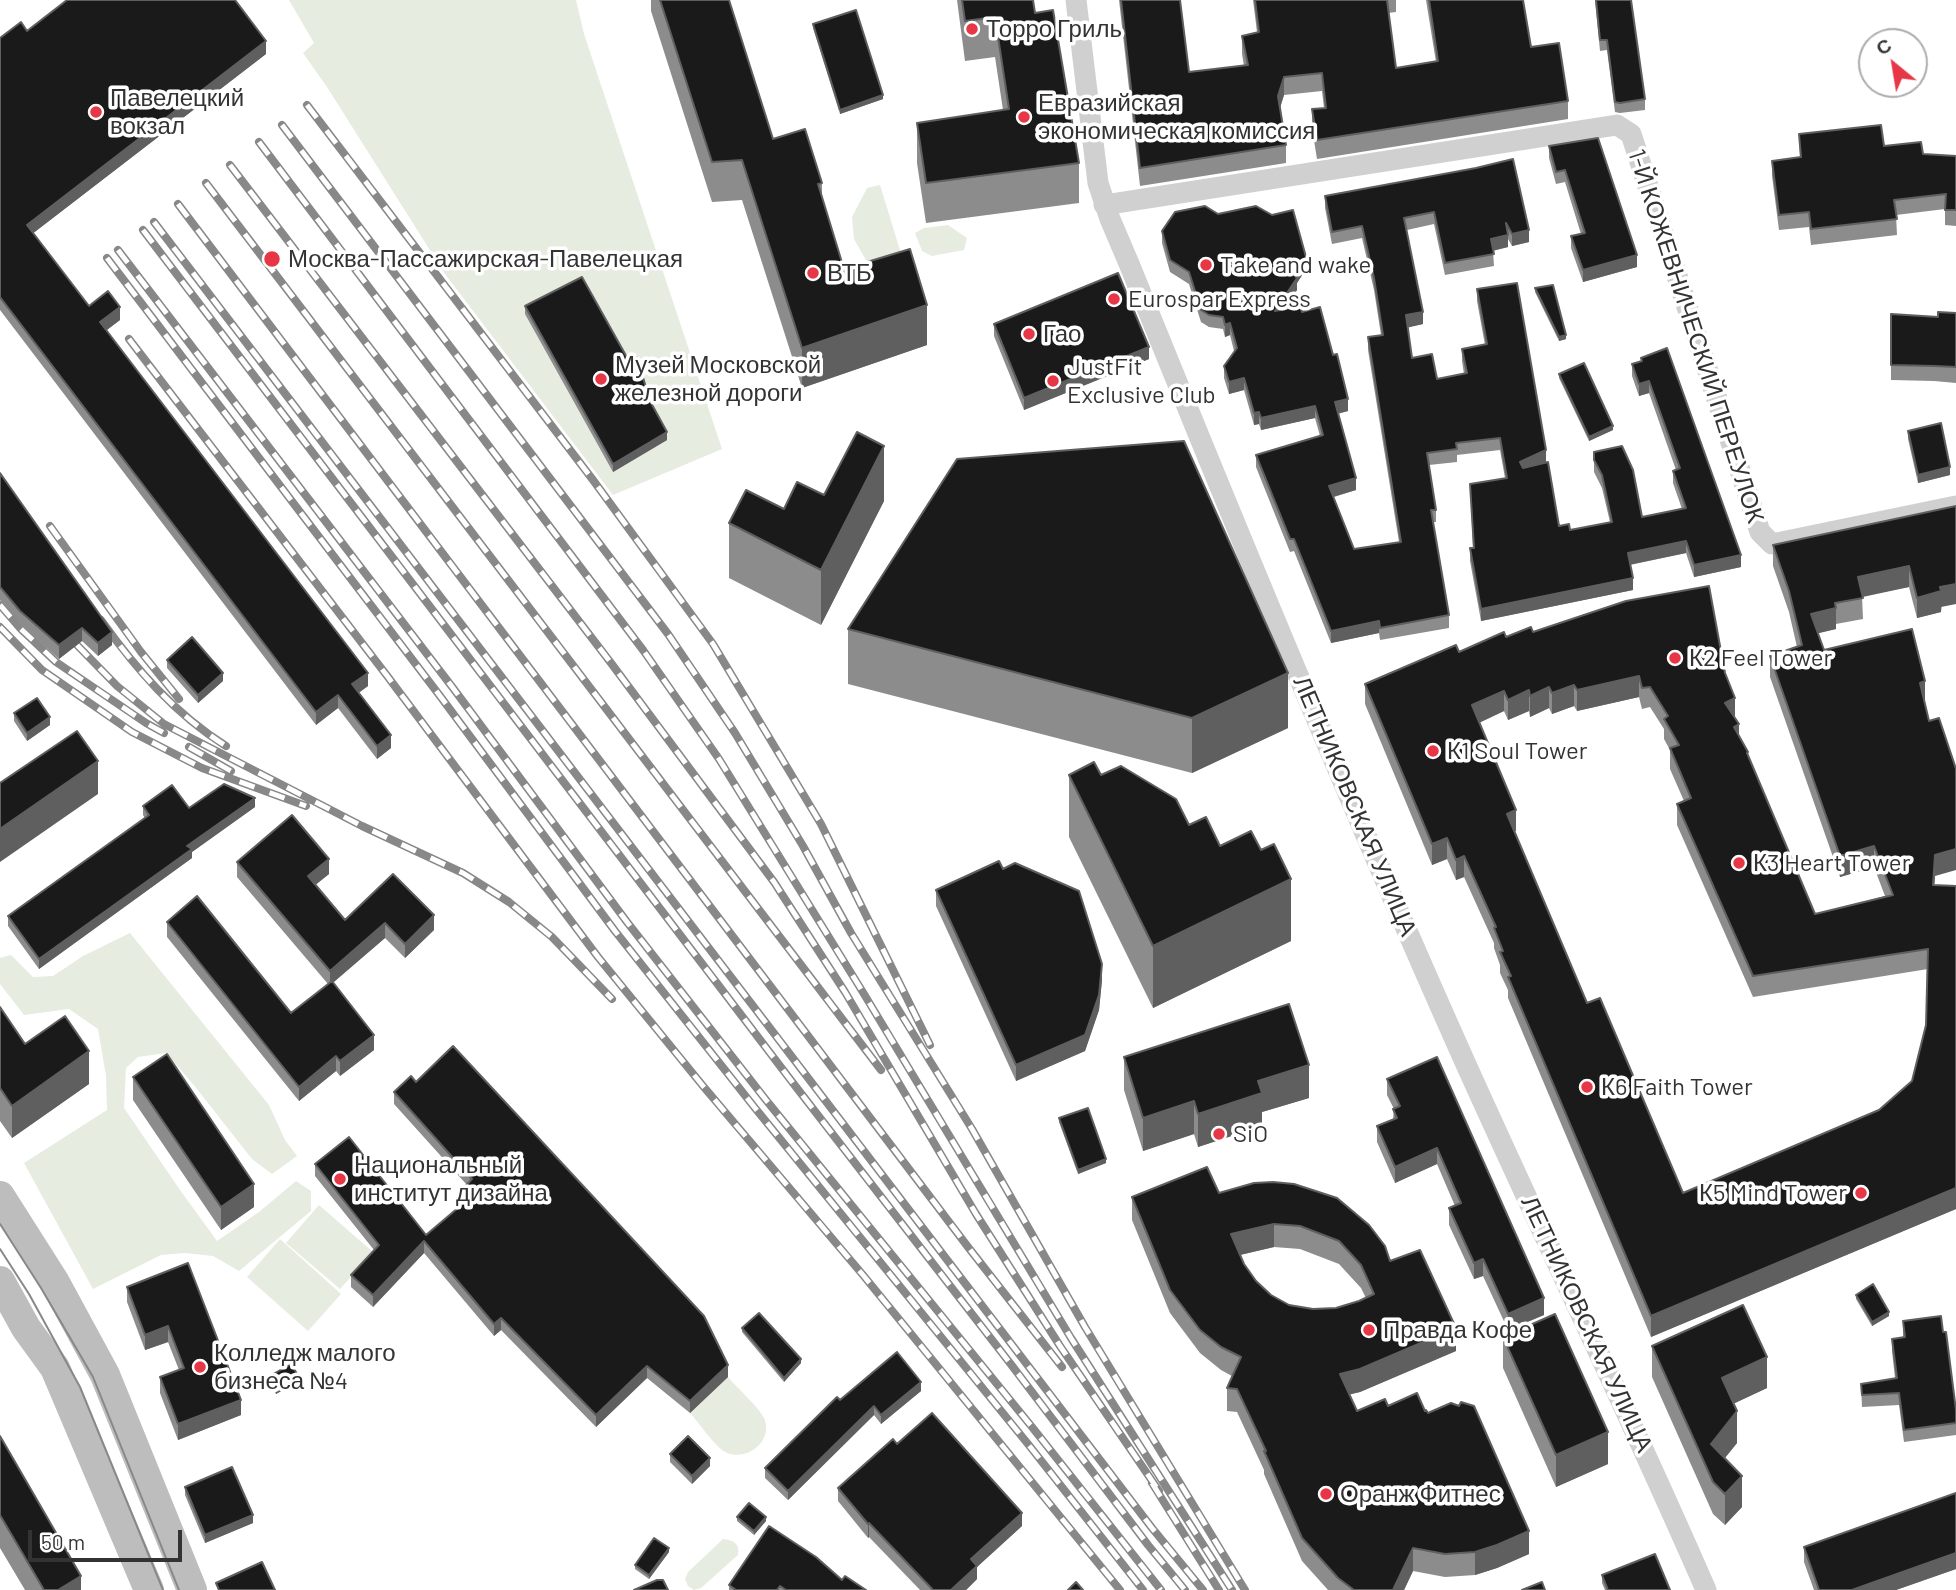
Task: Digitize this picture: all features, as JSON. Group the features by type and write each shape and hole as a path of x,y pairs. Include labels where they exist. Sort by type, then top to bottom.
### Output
{"main road":[{"path":"0,1196 54,1281 105,1375 192,1590"},
{"path":"0,1281 26,1328 55,1368 149,1590"}],"street":[{"name":"ЛЕТНИКОВСКАЯ УЛИЦА","path":"1076,0 1098,183 1104,205 1362,824 1457,1043 1652,1464 1706,1590"},
{"name":"1-Й КОЖЕВНИЧЕСКИЙ ПЕРЕУЛОК","path":"1104,205 1617,125 1631,134 1760,532 1772,544 1956,506"}],"shaded area":[{"path":"289,0 576,0 584,34 722,449 613,495 445,274 303,53 314,43"},
{"path":"880,185 903,260 882,270 866,260 854,239 852,217 867,188"},
{"path":"948,225 967,238 964,250 932,256 922,251 915,233 924,228"},
{"path":"130,933 269,1105 285,1140 297,1156 272,1174 252,1159 166,1053 138,1057 126,1068 124,1108 217,1241 259,1212 296,1181 311,1191 311,1211 239,1271 213,1256 185,1253 161,1255 93,1289 24,1163 107,1110 106,1076 98,1029 69,1009 24,1015 0,984 0,958 11,955 33,977 53,976 83,956"},
{"path":"319,1205 373,1252 340,1289 286,1243"},
{"path":"280,1239 341,1294 308,1331 247,1277"},
{"path":"728,1377 761,1413 766,1427 761,1443 755,1449 739,1455 722,1450 690,1413"},
{"path":"723,1539 735,1543 738,1555 701,1588 694,1590 688,1586 685,1579 688,1572"}],"building":[{"path":"67,0 235,0 266,41 27,225 89,306 108,291 120,307 100,322 368,673 352,684 391,735 377,746 338,695 316,712 0,297 0,38 21,22 27,31"},
{"path":"660,0 729,0 773,139 805,129 822,183 818,184 844,269 910,249 927,305 802,348 742,160 712,162"},
{"path":"962,0 1033,0 1035,13 1053,10 1079,163 926,183 917,123 1009,109 995,17 965,21"},
{"path":"1121,0 1180,0 1189,72 1248,65 1242,36 1259,32 1255,0 1387,0 1396,68 1438,61 1429,0 1523,0 1531,47 1559,43 1568,101 1317,140 1312,109 1326,108 1322,73 1284,77 1278,96 1286,145 1140,168"},
{"path":"1596,0 1631,0 1645,99 1615,102 1607,40 1600,40"},
{"path":"856,10 883,95 840,110 813,24"},
{"path":"1881,125 1884,146 1921,142 1923,154 1956,156 1956,210 1945,210 1946,194 1894,200 1897,219 1811,229 1809,212 1779,215 1772,161 1801,157 1799,134"},
{"path":"1598,138 1637,255 1583,270 1571,236 1585,233 1565,170 1556,172 1549,146"},
{"path":"1513,159 1529,230 1512,234 1506,223 1508,235 1491,239 1494,254 1445,263 1434,212 1404,218 1423,312 1406,315 1412,358 1432,354 1437,379 1467,373 1462,349 1487,344 1477,289 1517,283 1546,450 1520,462 1523,468 1548,462 1559,526 1569,524 1570,530 1612,522 1594,452 1622,446 1633,470 1642,517 1686,508 1673,471 1680,468 1649,381 1639,384 1632,364 1667,348 1741,555 1694,565 1686,541 1628,553 1633,578 1481,609 1470,548 1474,548 1470,484 1507,478 1500,438 1456,443 1457,449 1427,453 1436,510 1431,510 1449,615 1380,628 1379,621 1331,631 1256,455 1323,435 1315,406 1261,418 1259,412 1254,413 1244,378 1229,382 1224,366 1237,348 1230,323 1225,325 1223,317 1209,315 1201,310 1189,272 1170,260 1162,231 1175,212 1205,206 1218,214 1256,206 1272,215 1293,210 1306,257 1294,275 1297,278 1275,311 1300,306 1302,312 1320,307 1333,355 1337,354 1348,399 1335,402 1356,478 1329,486 1354,549 1401,542 1368,337 1383,335 1374,278 1362,226 1332,232 1325,196"},
{"path":"1118,273 1149,347 1024,398 994,324"},
{"name":"Музей Московской железной дороги","path":"582,277 629,361 637,357 650,401 667,432 613,464 525,306"},
{"path":"1553,285 1566,335 1559,337 1535,288"},
{"path":"1938,312 1956,313 1956,367 1891,365 1891,314 1938,317"},
{"path":"1584,363 1613,426 1589,437 1559,374"},
{"path":"1941,423 1950,467 1918,475 1908,431"},
{"path":"857,432 884,446 821,570 729,523 746,490 784,509 797,482 824,495"},
{"path":"1184,441 1288,673 1192,718 848,629 957,459"},
{"path":"0,473 112,632 98,643 82,628 59,645 20,611 0,587"},
{"path":"1956,506 1956,584 1940,587 1941,591 1917,598 1909,566 1858,577 1863,598 1835,603 1836,608 1811,614 1824,650 1912,629 1925,681 1920,683 1929,721 1939,718 1956,769 1956,849 1935,855 1933,885 1956,886 1956,1188 1651,1316 1508,977 1511,976 1500,952 1503,951 1494,928 1496,927 1464,856 1456,860 1447,838 1432,844 1365,684 1456,645 1459,652 1504,632 1506,637 1531,627 1533,632 1626,601 1709,586 1725,673 1735,698 1725,703 1739,724 1734,727 1748,752 1815,914 1893,895 1874,846 1840,856 1770,656 1802,645 1789,591 1773,545","holes":["1639,676 1642,688 1650,687 1668,716 1664,719 1679,745 1670,748 1691,798 1677,804 1753,976 1928,949 1926,1025 1912,1081 1879,1110 1683,1193 1600,998 1587,1003 1507,814 1516,810 1472,705 1504,691 1508,700 1529,690 1530,696 1549,687 1552,693 1574,685 1577,690"]},
{"path":"192,637 223,673 198,695 167,660"},
{"path":"37,698 50,717 27,733 14,713"},
{"path":"77,731 98,761 0,829 0,783"},
{"path":"1094,762 1101,775 1121,766 1176,799 1189,825 1206,817 1220,846 1251,831 1261,850 1274,844 1291,879 1153,946 1069,775"},
{"path":"224,784 255,798 187,846 192,849 39,959 8,916 149,815 143,806 172,785 189,808"},
{"path":"292,815 329,859 308,876 345,920 393,874 434,915 405,944 385,923 330,971 237,862"},
{"path":"999,861 1003,869 1015,863 1079,891 1102,964 1099,995 1085,1035 1016,1065 936,890"},
{"path":"197,896 291,1013 332,981 374,1035 340,1061 336,1056 299,1087 167,922"},
{"path":"1289,1004 1309,1065 1258,1081 1262,1093 1198,1114 1194,1101 1143,1118 1124,1057"},
{"path":"0,1007 25,1044 65,1016 89,1051 12,1106 0,1088"},
{"path":"453,1046 704,1316 728,1365 690,1401 647,1366 596,1415 501,1318 494,1324 424,1241 373,1295 351,1275 379,1245 315,1164 349,1137 426,1235 465,1202 458,1194 472,1179 394,1092 411,1076 416,1082"},
{"path":"167,1054 254,1184 221,1207 133,1077"},
{"path":"1437,1057 1544,1298 1508,1314 1483,1259 1474,1263 1449,1208 1461,1203 1437,1148 1395,1167 1377,1126 1397,1118 1393,1109 1400,1106 1387,1079"},
{"path":"1088,1108 1106,1159 1078,1170 1059,1118"},
{"path":"1207,1167 1219,1193 1254,1183 1273,1182 1294,1184 1337,1198 1369,1225 1385,1246 1390,1261 1420,1250 1456,1328 1360,1369 1340,1374 1357,1411 1385,1399 1388,1406 1417,1393 1428,1413 1451,1403 1459,1406 1461,1402 1474,1406 1529,1531 1475,1552 1445,1554 1413,1548 1393,1590 1354,1590 1338,1578 1302,1538 1237,1389 1227,1388 1241,1357 1221,1347 1200,1330 1170,1290 1132,1197","holes":["1274,1224 1300,1226 1339,1241 1361,1265 1374,1294 1336,1308 1313,1309 1289,1305 1271,1295 1256,1281 1244,1264 1231,1234"]},
{"name":"Колледж малого бизнеса №4","path":"188,1263 241,1400 178,1424 160,1377 184,1368 168,1326 145,1335 127,1287"},
{"path":"1873,1284 1889,1312 1872,1322 1856,1295"},
{"path":"1743,1305 1767,1357 1722,1378 1737,1411 1711,1444 1742,1476 1725,1494 1713,1482 1652,1346"},
{"path":"759,1313 801,1359 784,1378 742,1328"},
{"path":"1555,1314 1608,1432 1556,1455 1503,1337"},
{"path":"1941,1316 1943,1332 1946,1332 1956,1423 1904,1430 1899,1393 1862,1395 1861,1384 1897,1378 1892,1339 1905,1337 1903,1321"},
{"path":"897,1352 921,1382 881,1415 874,1406 788,1491 765,1468 837,1397 840,1400"},
{"path":"291,1364 299,1377 276,1390 268,1377"},
{"path":"932,1413 1022,1513 971,1559 977,1566 951,1590 933,1590 868,1524 838,1488 893,1439 897,1444"},
{"path":"0,1436 81,1576 58,1590 44,1590 0,1515"},
{"path":"688,1436 710,1458 692,1476 670,1454"},
{"path":"232,1467 253,1515 205,1535 185,1487"},
{"path":"1956,1493 1956,1553 1852,1590 1819,1590 1804,1547"},
{"path":"749,1503 766,1517 754,1531 737,1517"},
{"path":"769,1526 816,1557 842,1580 845,1576 866,1590 786,1590 780,1586 777,1590 736,1590 729,1585"},
{"path":"654,1538 669,1548 649,1575 635,1565"},
{"path":"1655,1554 1670,1590 1608,1590 1602,1575"},
{"path":"262,1562 275,1590 219,1590 216,1583"},
{"path":"663,1580 668,1590 634,1590"},
{"path":"1076,1582 1083,1590 1068,1590"},
{"path":"1542,1582 1545,1590 1522,1590"}],"tram line":[{"path":"0,1224 93,1377 179,1590"},
{"path":"0,1249 29,1294 80,1387 163,1590"}],"railway":[{"path":"307,105 593,480 713,644 821,824 930,1045"},
{"path":"282,125 668,634 735,733 803,846 851,933 972,1129 1085,1327 1245,1590"},
{"path":"259,142 643,650 719,759 1071,1338 1232,1590"},
{"path":"230,165 611,663 774,882 845,992 976,1214 1060,1346 1159,1491"},
{"path":"206,183 881,1070"},
{"path":"178,204 968,1247 1062,1367"},
{"path":"154,222 1152,1528 1203,1590"},
{"path":"143,230 793,1083 1185,1590"},
{"path":"118,250 453,688 627,922 766,1100 1161,1590"},
{"path":"107,258 615,931 1143,1590"},
{"path":"129,339 598,957 863,1275 1120,1590"},
{"path":"50,526 141,652 179,699"},
{"path":"0,605 56,662 164,733"},
{"path":"101,620 128,656 173,705 226,746"},
{"path":"0,627 42,670 132,732 202,768 306,806"},
{"path":"77,645 117,686 164,724 362,826 463,873 509,902 552,937 612,999"},
{"path":"189,747 231,771"},
{"path":"1152,1483 1219,1590"}],"place":[{"name":"Торро Гриль","path":"972,29"},
{"name":"Павелецкий вокзал","path":"96,112"},
{"name":"Евразийская экономическая комиссия","path":"1024,117"},
{"name":"Москва-Пассажирская-Павелецкая","path":"272,259"},
{"name":"Take and wake","path":"1206,265"},
{"name":"ВТБ","path":"813,273"},
{"name":"Eurospar Express","path":"1114,299"},
{"name":"Гао","path":"1029,334"},
{"name":"Музей Московской железной дороги","path":"601,379"},
{"name":"JustFit Exclusive Club","path":"1053,381"},
{"name":"К2 Feel Tower","path":"1675,658"},
{"name":"К1 Soul Tower","path":"1433,751"},
{"name":"К3 Heart Tower","path":"1739,863"},
{"name":"К6 Faith Tower","path":"1587,1087"},
{"name":"SiO","path":"1219,1134"},
{"name":"Национальный институт дизайна","path":"340,1179"},
{"name":"К5 Mind Tower","path":"1861,1193"},
{"name":"Правда Кофе","path":"1369,1330"},
{"name":"Колледж малого бизнеса №4","path":"200,1367"},
{"name":"Оранж Фитнес","path":"1326,1494"}]}
